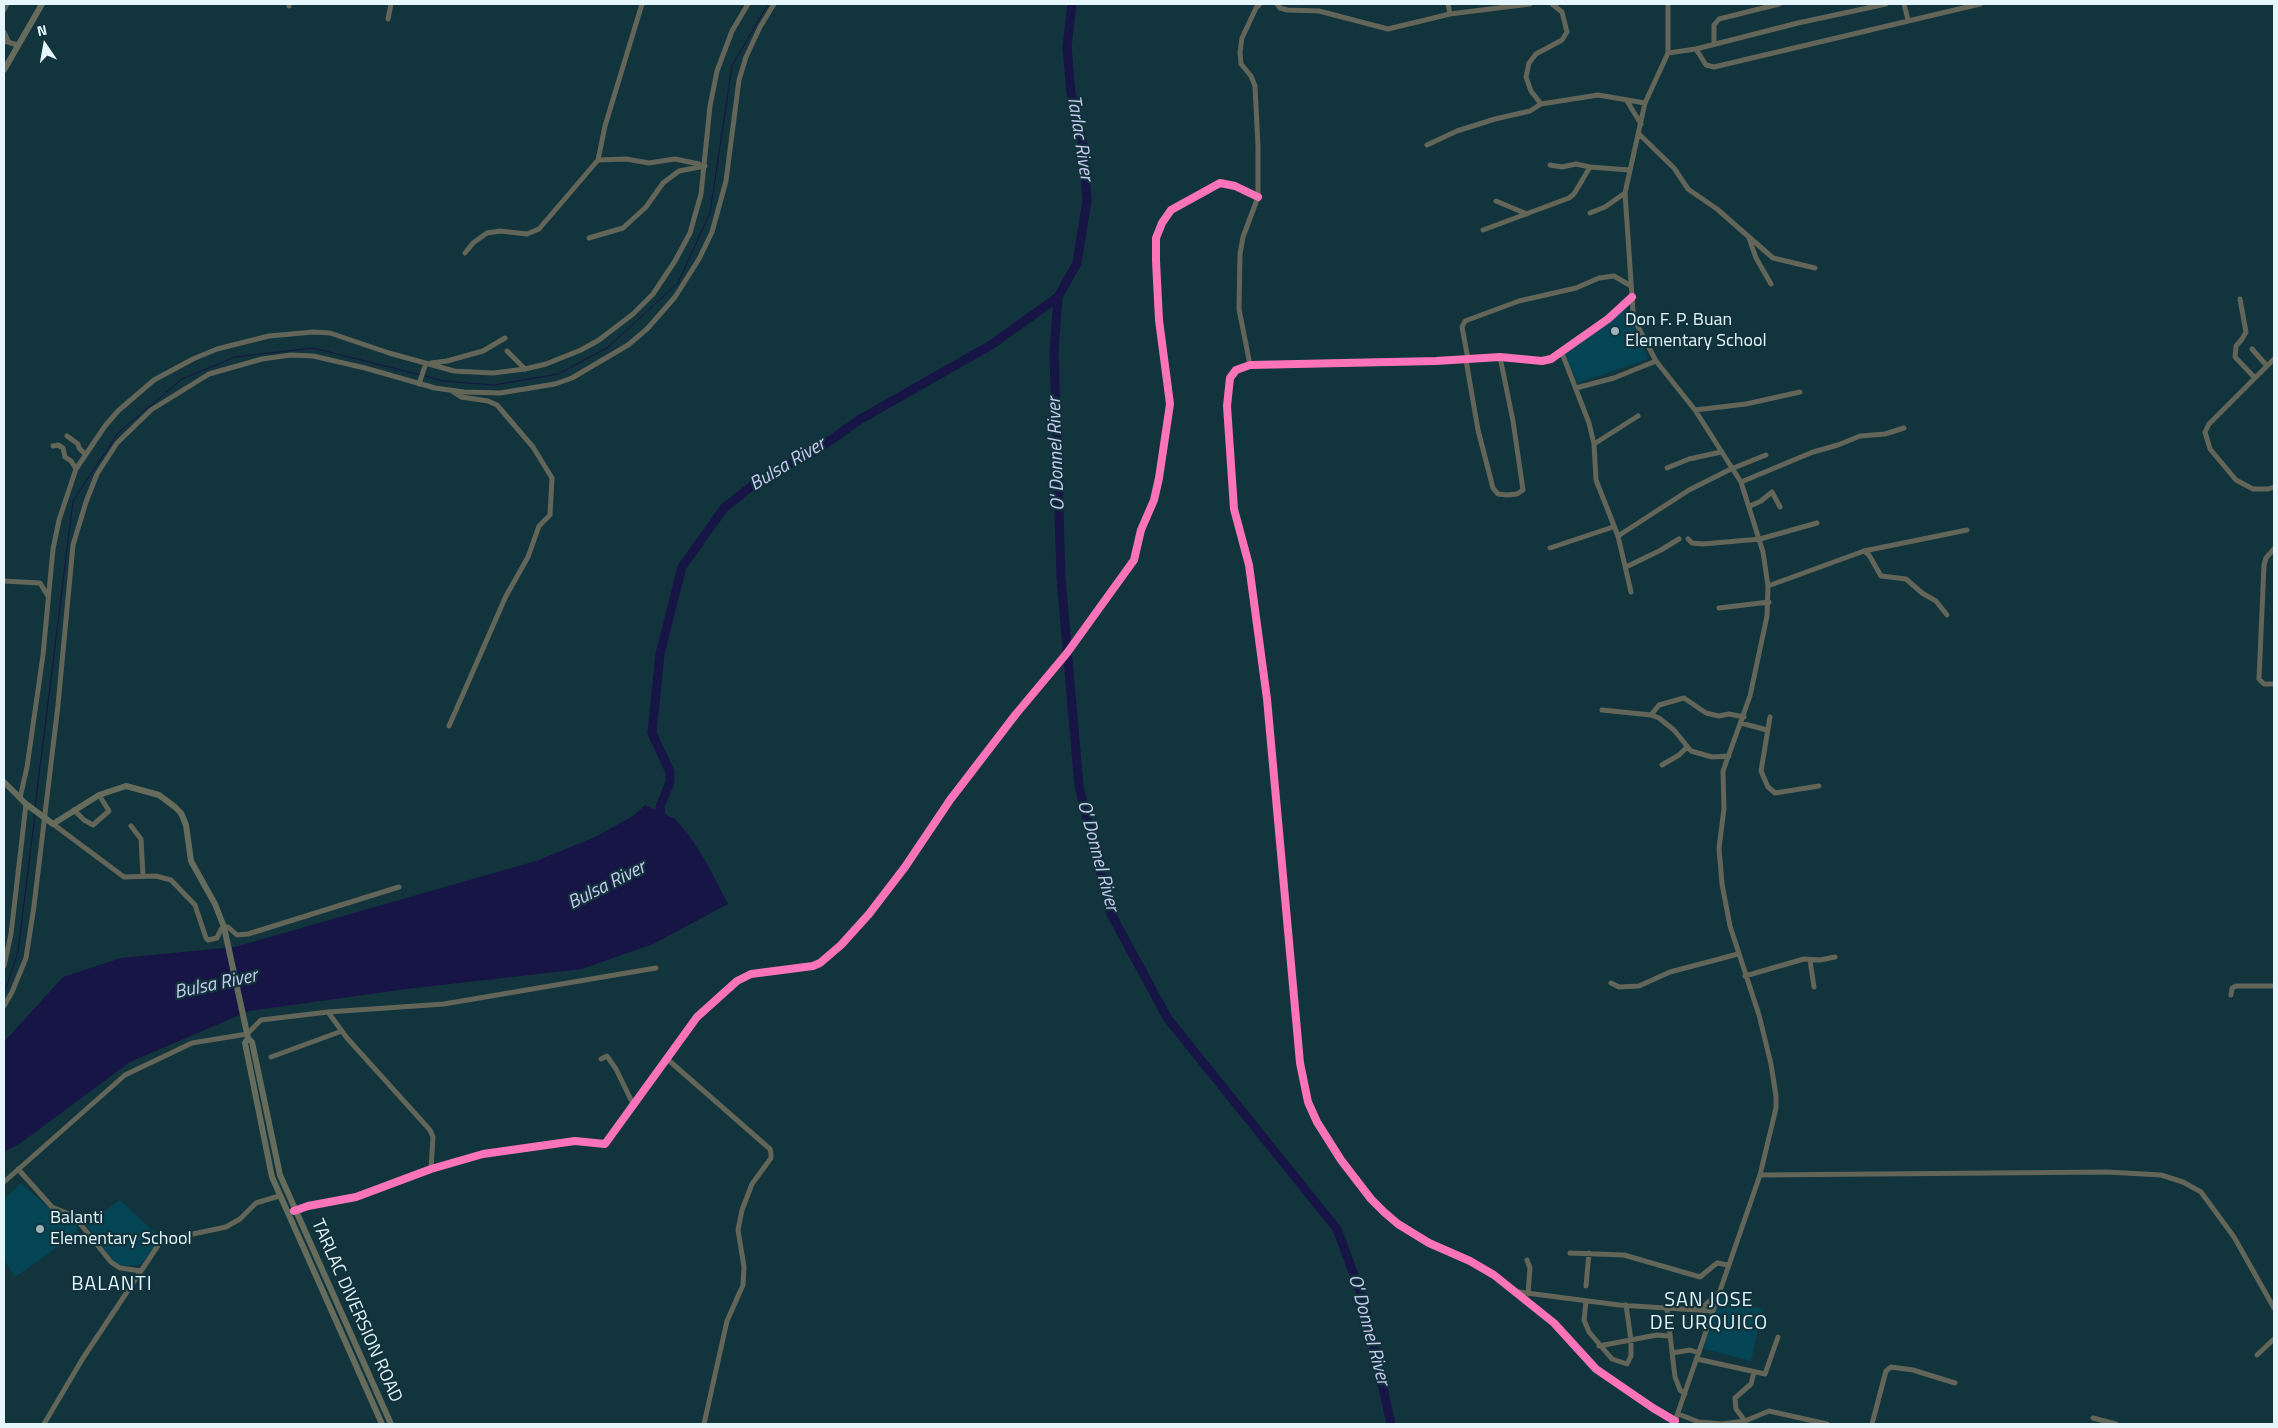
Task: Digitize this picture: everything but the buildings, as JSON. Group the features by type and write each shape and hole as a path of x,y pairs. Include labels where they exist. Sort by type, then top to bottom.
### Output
{"main road":[{"path":"4,70 42,4"},
{"path":"4,782 28,806 54,824"},
{"name":"TARLAC DIVERSION ROAD","path":"54,824 99,795 120,788 132,787 158,795 176,807 186,825 191,861 214,904 225,931 247,1034 252,1042 276,1156 286,1193 391,1424"},
{"name":"TARLAC DIVERSION ROAD","path":"247,1034 245,1043 268,1158 279,1196 382,1424"},
{"path":"279,1196 286,1193"},
{"path":"287,1214 294,1211"}],"street":[{"path":"4,10 7,4"},
{"path":"388,19 391,4"},
{"path":"465,253 472,243 487,233 494,231 527,234 540,228 598,160 604,130 642,4"},
{"path":"20,798 27,767 53,549 59,520 76,469 105,426 138,393 154,380 174,369 217,349 269,336 321,332 426,365 454,371 493,373 525,370 555,361 588,346 633,314 653,294 676,261 690,233 701,194 710,106 717,71 732,31 748,4"},
{"path":"4,1006 26,958 41,816 58,705 73,545 97,474 117,444 151,410 209,374 262,359 291,355 313,356 452,391 500,393 555,384 572,378 628,345 668,305 699,259 719,212 726,181 739,80 746,57 760,27 774,4"},
{"path":"1250,365 1239,309 1240,254 1243,237 1258,197 1255,86 1251,76 1241,64 1240,52 1242,38 1260,4"},
{"path":"1277,4 1280,8 1287,10 1320,11 1388,29 1450,14 1528,4"},
{"path":"1448,4 1450,14"},
{"path":"1541,104 1531,91 1526,77 1529,63 1536,54 1562,40 1567,32 1562,12 1552,4"},
{"path":"1632,297 1608,320 1551,359 1542,361 1500,357 1250,365 1236,370 1232,374 1228,384 1227,406 1234,509 1249,565 1267,699 1304,1089 1317,1122 1341,1160 1371,1199 1398,1224 1429,1243 1482,1268 1518,1292 1554,1323 1596,1369 1674,1422 1760,1175 1776,1108 1776,1096 1772,1064 1759,1015 1738,954 1722,884 1718,848 1724,810 1723,772 1744,717 1756,670 1769,602 1760,539 1741,482 1695,410 1656,361 1635,321 1632,297 1626,193 1629,170 1640,134 1644,103 1668,53 1668,4"},
{"path":"1714,43 1714,25 1718,19 1779,4"},
{"path":"1668,53 1696,49 1714,43 1886,4"},
{"path":"1904,4 1908,20"},
{"path":"1696,49 1706,65 1714,67 1980,4"},
{"path":"4,32 6,41 18,45"},
{"path":"1427,145 1457,131 1495,119 1530,111 1541,104 1598,95 1644,103"},
{"path":"1627,100 1641,124"},
{"path":"1640,134 1674,168 1688,189 1717,209 1773,258 1815,268"},
{"path":"598,160 626,159 649,163 675,159 705,166"},
{"path":"1550,165 1562,167 1576,164 1629,170"},
{"path":"589,238 623,228 646,208 663,184 679,171 705,166"},
{"path":"1483,230 1568,198 1574,194 1590,166"},
{"path":"294,1211 308,1206 356,1198 431,1169 494,1152 575,1141 605,1144 697,1017 744,977 750,974 813,966 841,945 869,914 905,867 950,800 1016,714 1067,653 1134,560 1141,530 1154,500 1170,404 1159,320 1156,261 1156,238 1162,223 1170,210 1220,183 1236,186 1258,197"},
{"path":"1590,213 1605,207 1626,193"},
{"path":"1496,201 1527,214"},
{"path":"1749,238 1756,258 1771,284"},
{"path":"1500,357 1513,420 1523,490 1517,494 1507,496 1498,494 1493,488 1478,430 1462,327 1465,321 1519,301 1576,288 1599,278 1614,276 1631,286"},
{"path":"2240,299 2246,332 2236,346 2235,356 2254,378"},
{"path":"426,365 483,351 505,338"},
{"path":"2252,349 2267,366"},
{"path":"507,351 525,370"},
{"path":"1562,353 1586,410 1594,444 1596,480 1618,536 1632,592"},
{"path":"2274,360 2209,424 2205,432 2206,440 2216,458 2243,485 2260,490 2274,487"},
{"path":"1576,388 1614,378 1656,361"},
{"path":"419,382 426,365"},
{"path":"449,726 506,596 528,557 539,526 550,515 552,478 533,447 497,405 488,401 461,397 452,391"},
{"path":"1695,410 1746,404 1800,392"},
{"path":"1594,444 1638,416"},
{"path":"1741,482 1860,436 1885,434 1904,428"},
{"path":"67,436 78,444 85,454"},
{"path":"53,446 58,445 63,448 65,456 72,461 76,469"},
{"path":"1667,468 1689,459 1721,452"},
{"path":"1618,536 1689,490 1731,469 1766,455"},
{"path":"1750,506 1762,501 1772,492 1780,507"},
{"path":"1688,539 1692,543 1703,544 1760,539 1817,523"},
{"path":"1550,548 1614,526"},
{"path":"1768,586 1864,551 1967,530"},
{"path":"1626,567 1679,539"},
{"path":"2274,548 2266,558 2264,566 2259,679 2264,684 2274,684"},
{"path":"1864,551 1872,558 1881,576 1906,579 1922,593 1936,601 1947,615"},
{"path":"4,581 40,583 48,597"},
{"path":"1719,608 1769,602"},
{"path":"1651,715 1659,705 1684,698 1706,713 1719,716 1729,714 1744,717"},
{"path":"1602,710 1651,715 1659,718 1674,730 1686,748 1700,755 1729,756"},
{"path":"1770,717 1761,771 1768,787 1775,792 1819,786"},
{"path":"1741,723 1767,730"},
{"path":"1662,765 1673,760 1686,748"},
{"path":"74,810 84,820 93,825 109,811 99,795"},
{"path":"4,966 11,934 28,806"},
{"path":"54,824 124,877 156,876 170,880 195,905 206,940 217,938 221,929 225,931 228,927 237,935 248,934 399,887"},
{"path":"131,826 140,839 143,876"},
{"path":"1611,983 1618,987 1639,986 1659,976 1738,954"},
{"path":"1745,976 1804,959 1835,957"},
{"path":"1810,960 1814,987"},
{"path":"4,1182 125,1076 192,1043 247,1034 256,1022 266,1018 453,1003 656,968"},
{"path":"2231,995 2232,988 2236,986 2274,986"},
{"path":"328,1012 342,1031 430,1130 433,1138 431,1169"},
{"path":"271,1057 342,1031"},
{"path":"601,1059 607,1056 616,1069 633,1104"},
{"path":"666,1058 770,1149 771,1153 771,1158 752,1184 742,1210 738,1230 744,1266 743,1285 728,1321 704,1424"},
{"path":"18,1169 52,1208 74,1216 111,1262 120,1268 141,1271"},
{"path":"1760,1175 2107,1172 2161,1175 2183,1182 2201,1192 2234,1237 2274,1308"},
{"path":"44,1424 83,1358 153,1252 166,1240 226,1227 240,1219 256,1203 279,1196"},
{"path":"1570,1253 1624,1255 1700,1277 1717,1263 1728,1265"},
{"path":"1586,1286 1589,1253"},
{"path":"1527,1260 1530,1268 1528,1294"},
{"path":"1518,1292 1586,1302 1712,1311"},
{"path":"1692,1310 1704,1306 1719,1292"},
{"path":"1586,1302 1586,1326 1599,1346 1612,1359 1627,1364 1631,1356 1631,1340 1626,1305"},
{"path":"1667,1309 1676,1383 1685,1394"},
{"path":"1599,1346 1657,1335 1670,1336"},
{"path":"1672,1353 1690,1350 1698,1356 1754,1372 1767,1373 1778,1337"},
{"path":"2257,1355 2274,1339"},
{"path":"1872,1424 1886,1371 1891,1367 1913,1370 1956,1383"},
{"path":"1745,1420 1736,1409 1735,1398 1751,1384 1754,1372"},
{"path":"1678,1414 1699,1422 1713,1424 1745,1420 1769,1411 1827,1424"},
{"path":"2093,1418 2116,1424"}],"shaded area":[{"name":"Don F. P. Buan Elementary School","path":"1626,308 1648,359 1578,383 1564,353"},
{"name":"Balanti Elementary School","path":"21,1183 56,1214 69,1217 76,1224 78,1233 15,1277 4,1260 4,1199"},
{"path":"120,1200 162,1239 140,1265 121,1266 114,1261 86,1225"},
{"path":"1719,1297 1763,1309 1751,1361 1701,1348"}],"water":[{"path":"645,805 675,819 689,835 706,862 728,904 653,944 582,969 406,989 249,1011 130,1062 22,1142 4,1152 4,1042 63,977 121,958 235,947 536,861 593,838 633,816"}],"waterway":[{"path":"425,376 442,381 494,385 558,374 607,348 678,283 710,213 732,66 768,4"},
{"name":"O' Donnel River","path":"1072,4 1067,47 1071,93 1083,145 1087,200 1077,263 1058,297 1054,351 1061,578 1079,786 1111,914 1168,1019 1337,1229 1364,1302 1391,1424"},
{"name":"Bulsa River","path":"662,824 660,807 670,782 670,772 652,733 660,654 682,567 724,508 762,478 814,452 859,420 991,345 1058,297"},
{"path":"35,807 73,501 118,433 182,379 235,357 313,348 421,375"},
{"path":"4,994 18,952 35,814"}],"cycle path":[{"path":"294,1211 308,1206 356,1197 431,1169 483,1154 575,1141 605,1144 697,1017 737,981 751,974 813,966 820,963 841,945 869,914 905,867 950,800 1016,714 1067,653 1134,560 1141,530 1154,500 1170,404 1159,320 1156,261 1156,238 1162,223 1171,210 1220,183 1235,186 1258,197"},
{"path":"1632,297 1608,319 1551,359 1542,361 1500,357 1436,361 1250,365 1236,370 1230,378 1227,406 1234,509 1249,565 1267,699 1300,1063 1308,1102 1317,1122 1341,1160 1371,1199 1384,1212 1398,1224 1429,1243 1470,1261 1494,1275 1554,1323 1596,1369 1675,1421"}],"place":[{"name":"Don F. P. Buan Elementary School","path":"1615,331"},
{"name":"Balanti Elementary School","path":"40,1229"}],"district":[{"name":"BALANTI","path":"112,1285"},
{"name":"SAN JOSE DE URQUICO","path":"1709,1312"}],"water label":[{"name":"Tarlac River","path":"1079,138"}]}
